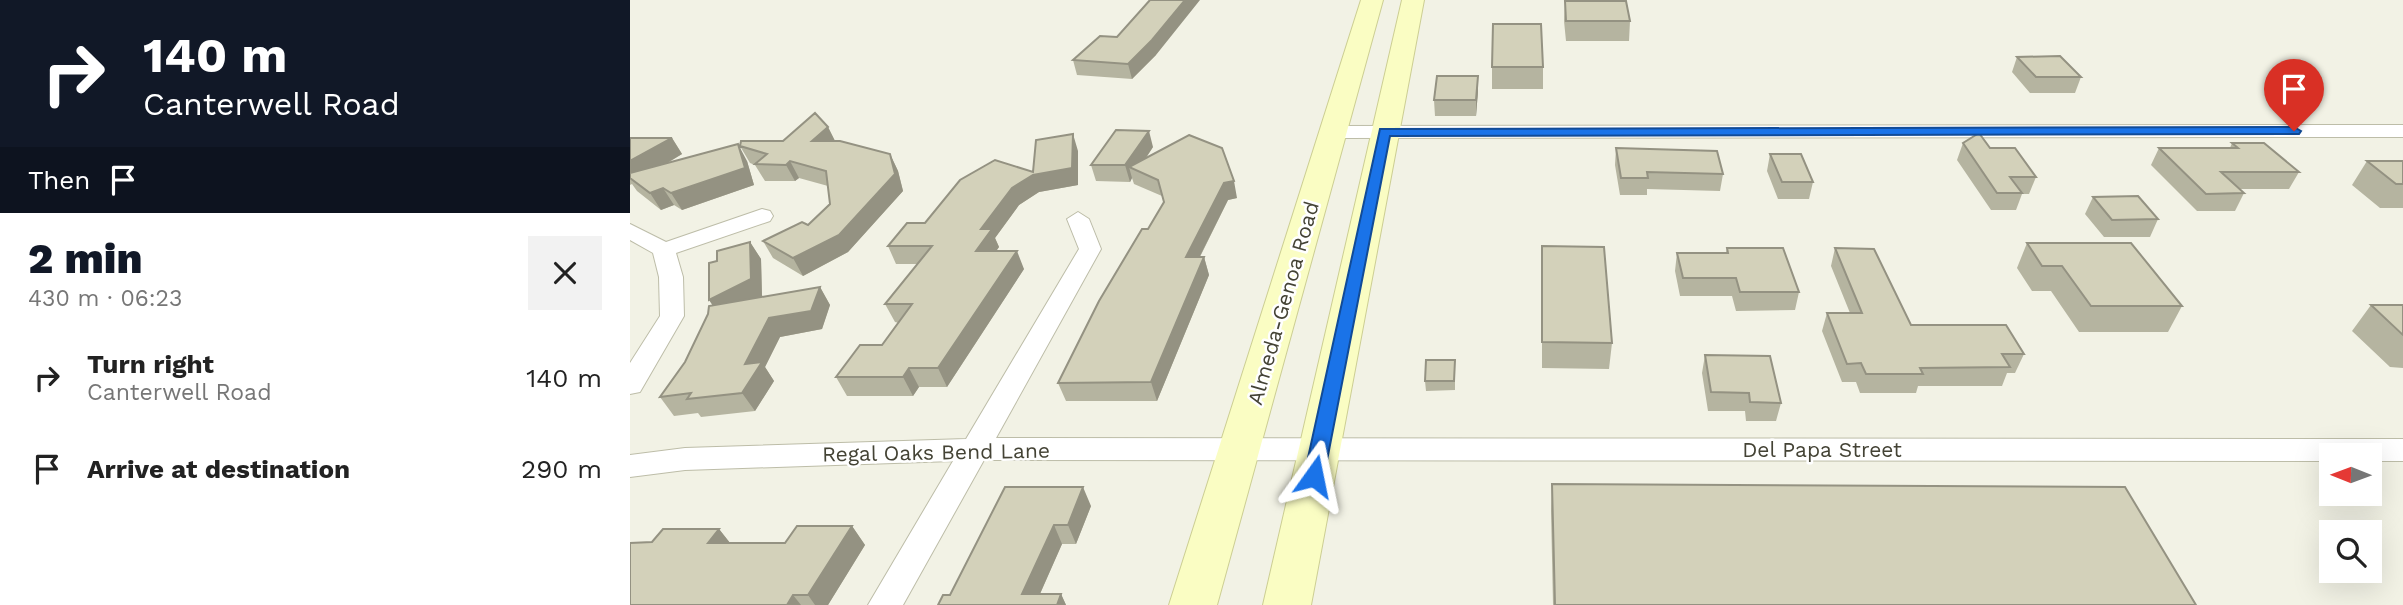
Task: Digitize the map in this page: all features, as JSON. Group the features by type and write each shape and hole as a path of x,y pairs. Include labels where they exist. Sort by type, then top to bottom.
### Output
{"main road":[{"name":"Almeda-Genoa Road","path":"1193,605 1242,449 1331,132 1372,0"},
{"path":"1287,605 1413,0"}],"street":[{"path":"1331,132 2403,131"},
{"path":"664,250 762,216"},
{"path":"885,605 1090,249 1078,219"},
{"path":"630,230 664,250 671,277 672,316 630,384"},
{"name":"Regal Oaks Bend Lane","path":"630,466 685,459 975,449 1242,449"},
{"name":"Del Papa Street","path":"1242,449 2403,450"}],"building":[{"path":"1150,0 1185,0 1128,64 1073,60 1100,36 1117,37"},
{"path":"1565,1 1626,1 1630,21 1566,21"},
{"path":"1493,24 1541,24 1543,67 1492,67"},
{"path":"2060,56 2081,77 2036,77 2017,57"},
{"path":"1437,76 1478,76 1476,100 1434,100"},
{"path":"815,113 828,127 812,141 840,141 890,154 895,174 839,235 793,258 763,241 802,222 808,225 830,204 826,171 790,161 786,165 755,164 767,154 740,146 741,141 783,141"},
{"path":"1116,130 1149,131 1125,165 1091,165"},
{"path":"1979,133 1990,148 2015,148 2036,177 2010,177 2022,193 1997,193 1963,143"},
{"path":"1073,134 1072,168 1033,175 1012,188 981,229 992,229 976,251 1017,251 938,368 909,368 903,377 836,377 860,345 882,345 912,304 885,304 932,246 888,246 907,223 925,223 960,180 995,160 1033,172 1036,140"},
{"path":"1189,135 1222,148 1234,181 1224,183 1186,257 1204,257 1151,382 1058,383 1099,301 1142,229 1148,229 1164,202 1158,180 1129,167"},
{"path":"630,138 672,138 630,161"},
{"path":"2232,143 2264,143 2299,172 2221,172 2244,193 2206,194 2159,148 2238,148"},
{"path":"738,144 745,168 671,193 663,188 650,193 630,178 630,173"},
{"path":"1616,148 1717,151 1723,174 1647,172 1648,178 1621,178"},
{"path":"1770,154 1801,154 1813,182 1782,182"},
{"path":"2367,161 2403,161 2403,184 2396,184"},
{"path":"2138,196 2158,219 2112,220 2093,197"},
{"path":"750,242 751,279 709,300 709,263 717,261 717,251"},
{"path":"2027,243 2131,243 2182,306 2091,306 2062,266 2042,266"},
{"path":"1542,246 1604,247 1612,343 1542,342"},
{"path":"1727,248 1783,248 1799,292 1740,292 1736,278 1683,278 1677,253 1728,253"},
{"path":"1835,248 1874,249 1911,325 2006,325 2024,354 2002,354 2010,367 1920,368 1923,374 1866,374 1861,363 1847,364 1827,313 1862,313"},
{"path":"820,287 811,311 769,318 745,364 762,362 742,393 687,399 691,393 660,397 685,362 708,314 709,306"},
{"path":"2371,305 2403,305 2403,335"},
{"path":"1705,355 1770,356 1781,403 1750,402 1749,393 1711,392"},
{"path":"1426,360 1455,360 1454,381 1425,381"},
{"path":"1552,484 2125,487 2196,605 1555,605"},
{"path":"1005,487 1083,487 1068,525 1054,525 1022,594 1061,594 1057,605 938,605 943,595 950,595"},
{"path":"797,526 852,526 808,595 793,595 787,605 630,605 630,543 652,542 663,529 719,529 708,543 785,543"}],"route":[{"path":"1314,476 1384,132 2294,131"}]}
